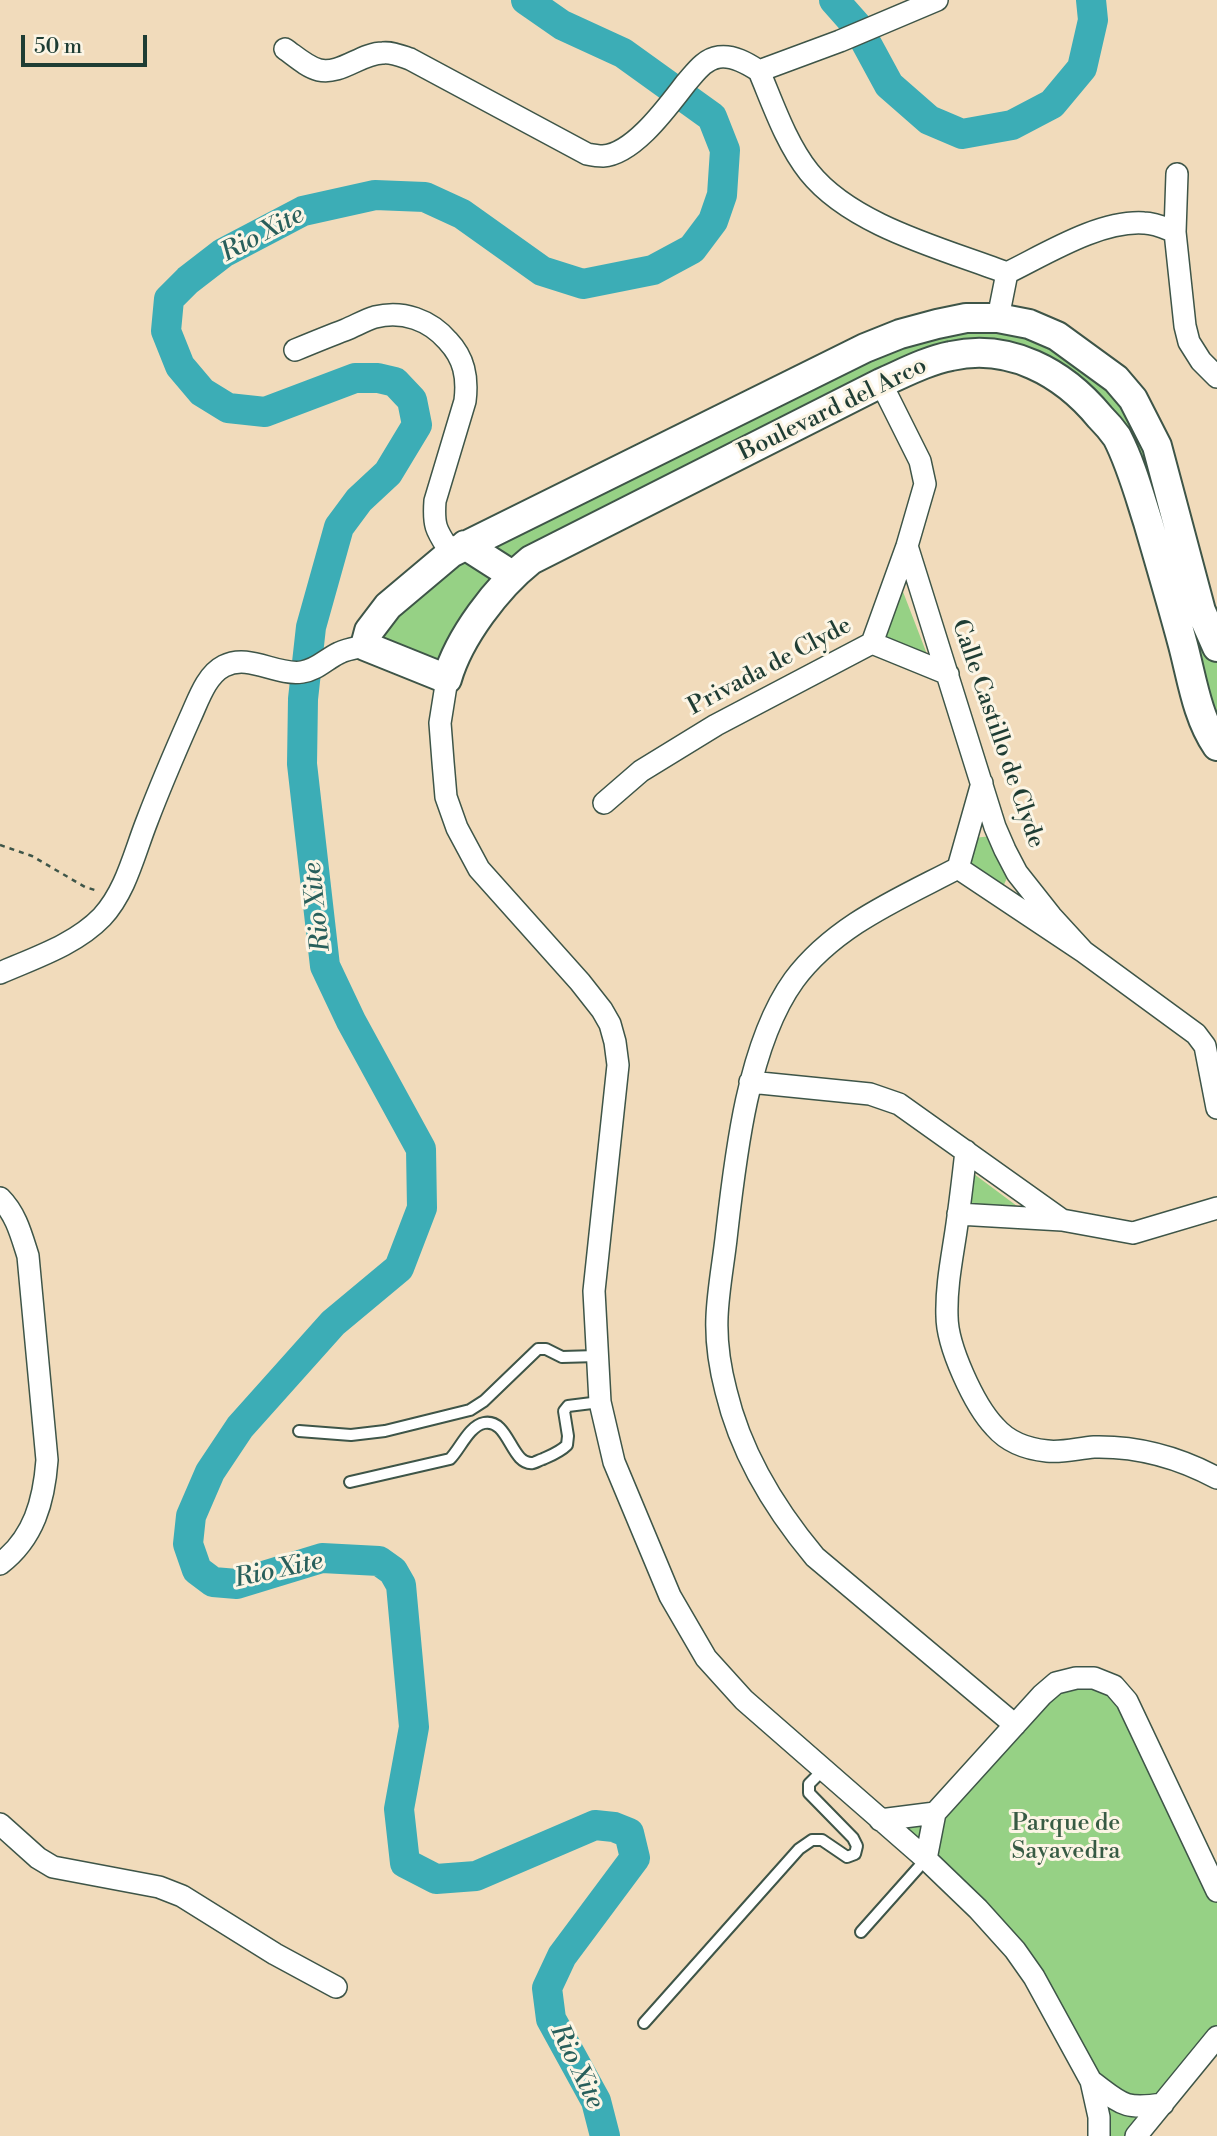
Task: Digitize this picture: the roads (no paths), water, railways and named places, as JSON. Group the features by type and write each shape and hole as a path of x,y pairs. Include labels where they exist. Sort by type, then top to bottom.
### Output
{"street":[{"path":"759,71 840,41 937,0"},
{"path":"285,49 319,70 349,65 384,52 402,57 587,155 604,156 635,141 706,62 730,57 759,71 796,153 810,173 836,197 877,223 1007,273 1095,231 1122,224 1144,223 1175,232"},
{"path":"1177,174 1175,232 1185,326 1189,342 1201,361 1217,377"},
{"path":"998,318 1007,273"},
{"path":"295,349 374,317 410,316 437,329 461,358 467,386 435,501 434,525 458,549 512,575"},
{"name":"Boulevard del Arco","path":"365,646 369,631 388,606 458,549 865,348 900,334 937,324 966,318 998,318 1029,324 1057,336 1116,379 1133,399 1157,446 1201,611 1217,647"},
{"name":"Boulevard del Arco","path":"447,679 456,652 501,587 531,560 881,383 922,365 975,352 1029,361 1051,373 1076,391 1116,435 1129,464 1167,586 1199,707 1217,746"},
{"name":"Privada de Clyde","path":"604,803 640,771 716,725 872,643 925,484 920,461 881,383"},
{"name":"Calle Castillo de Clyde","path":"906,546 995,827 1017,873 1084,952 1196,1034 1205,1046 1217,1108"},
{"name":"Privada de Clyde","path":"872,643 948,674"},
{"path":"0,973 66,943 85,932 103,915 131,867 176,750 209,679 216,671 234,662 304,672 320,667 337,653 365,646 447,679 440,723 446,797 457,828 479,869 580,982 601,1010 610,1024 615,1042 618,1065 594,1291 600,1402 614,1462 670,1596 706,1658 744,1700 926,1859 978,1909 1014,1950 1034,1977 1091,2081 1099,2117 1099,2136"},
{"path":"982,783 958,868 852,925 817,954 793,981 774,1016 750,1082 731,1195 717,1318 722,1374 732,1414 768,1496 794,1533 815,1557 1015,1725"},
{"path":"958,868 1084,952"},
{"path":"750,1082 870,1094 899,1104 1062,1220"},
{"path":"966,1151 947,1317 954,1352 982,1410 996,1428 1028,1449 1050,1451 1122,1446 1194,1465 1217,1478"},
{"path":"0,1198 10,1208 27,1256 47,1460 45,1489 36,1517 21,1543 0,1564"},
{"path":"958,1214 1062,1220 1133,1233 1217,1208"},
{"path":"926,1859 934,1813 1042,1695 1056,1683 1076,1678 1094,1678 1114,1686 1127,1701 1217,1891"},
{"path":"880,1820 934,1813"},
{"path":"0,1824 38,1858 53,1867 159,1887 182,1896 275,1954 336,1987"},
{"path":"1136,2136 1217,2037"},
{"path":"1091,2081 1122,2104 1138,2108 1163,2105"}],"lane":[{"path":"299,1431 351,1434 404,1428 470,1410 484,1401 538,1349 546,1349 562,1357 597,1356"},
{"path":"350,1482 450,1459 472,1430 484,1423 495,1424 518,1454 526,1462 533,1463 560,1452 567,1445 564,1411 568,1406 600,1402"},
{"path":"644,2023 799,1849 812,1840 822,1840 847,1857 855,1854 857,1846 853,1838 808,1793 809,1784 823,1770"},
{"path":"861,1932 926,1859"}],"waterway":[{"name":"Rio Xite","path":"526,0 562,25 623,53 712,117 725,150 722,195 713,221 692,249 653,270 583,284 542,271 462,214 425,197 375,195 303,211 223,253 188,280 169,299 166,331 180,366 202,392 228,408 265,412 355,378 378,378 395,382 412,400 417,425 388,473 359,500 339,527 311,627 303,699 302,764 325,966 351,1021 421,1149 422,1208 399,1268 333,1323 240,1427 210,1472 191,1516 188,1544 197,1570 213,1582 237,1584 322,1558 379,1561 393,1571 401,1585 414,1727 399,1809 405,1863 436,1879 476,1876 595,1825 614,1827 629,1833 635,1858 562,1956 547,1988 551,2019 596,2101 605,2136"},
{"name":"Rio Xite","path":"834,0 857,26 889,85 929,120 962,134 1012,125 1052,104 1082,68 1093,20 1091,0"}],"park label":[{"name":"Parque de Sayavedra","path":"1066,1838"}]}
